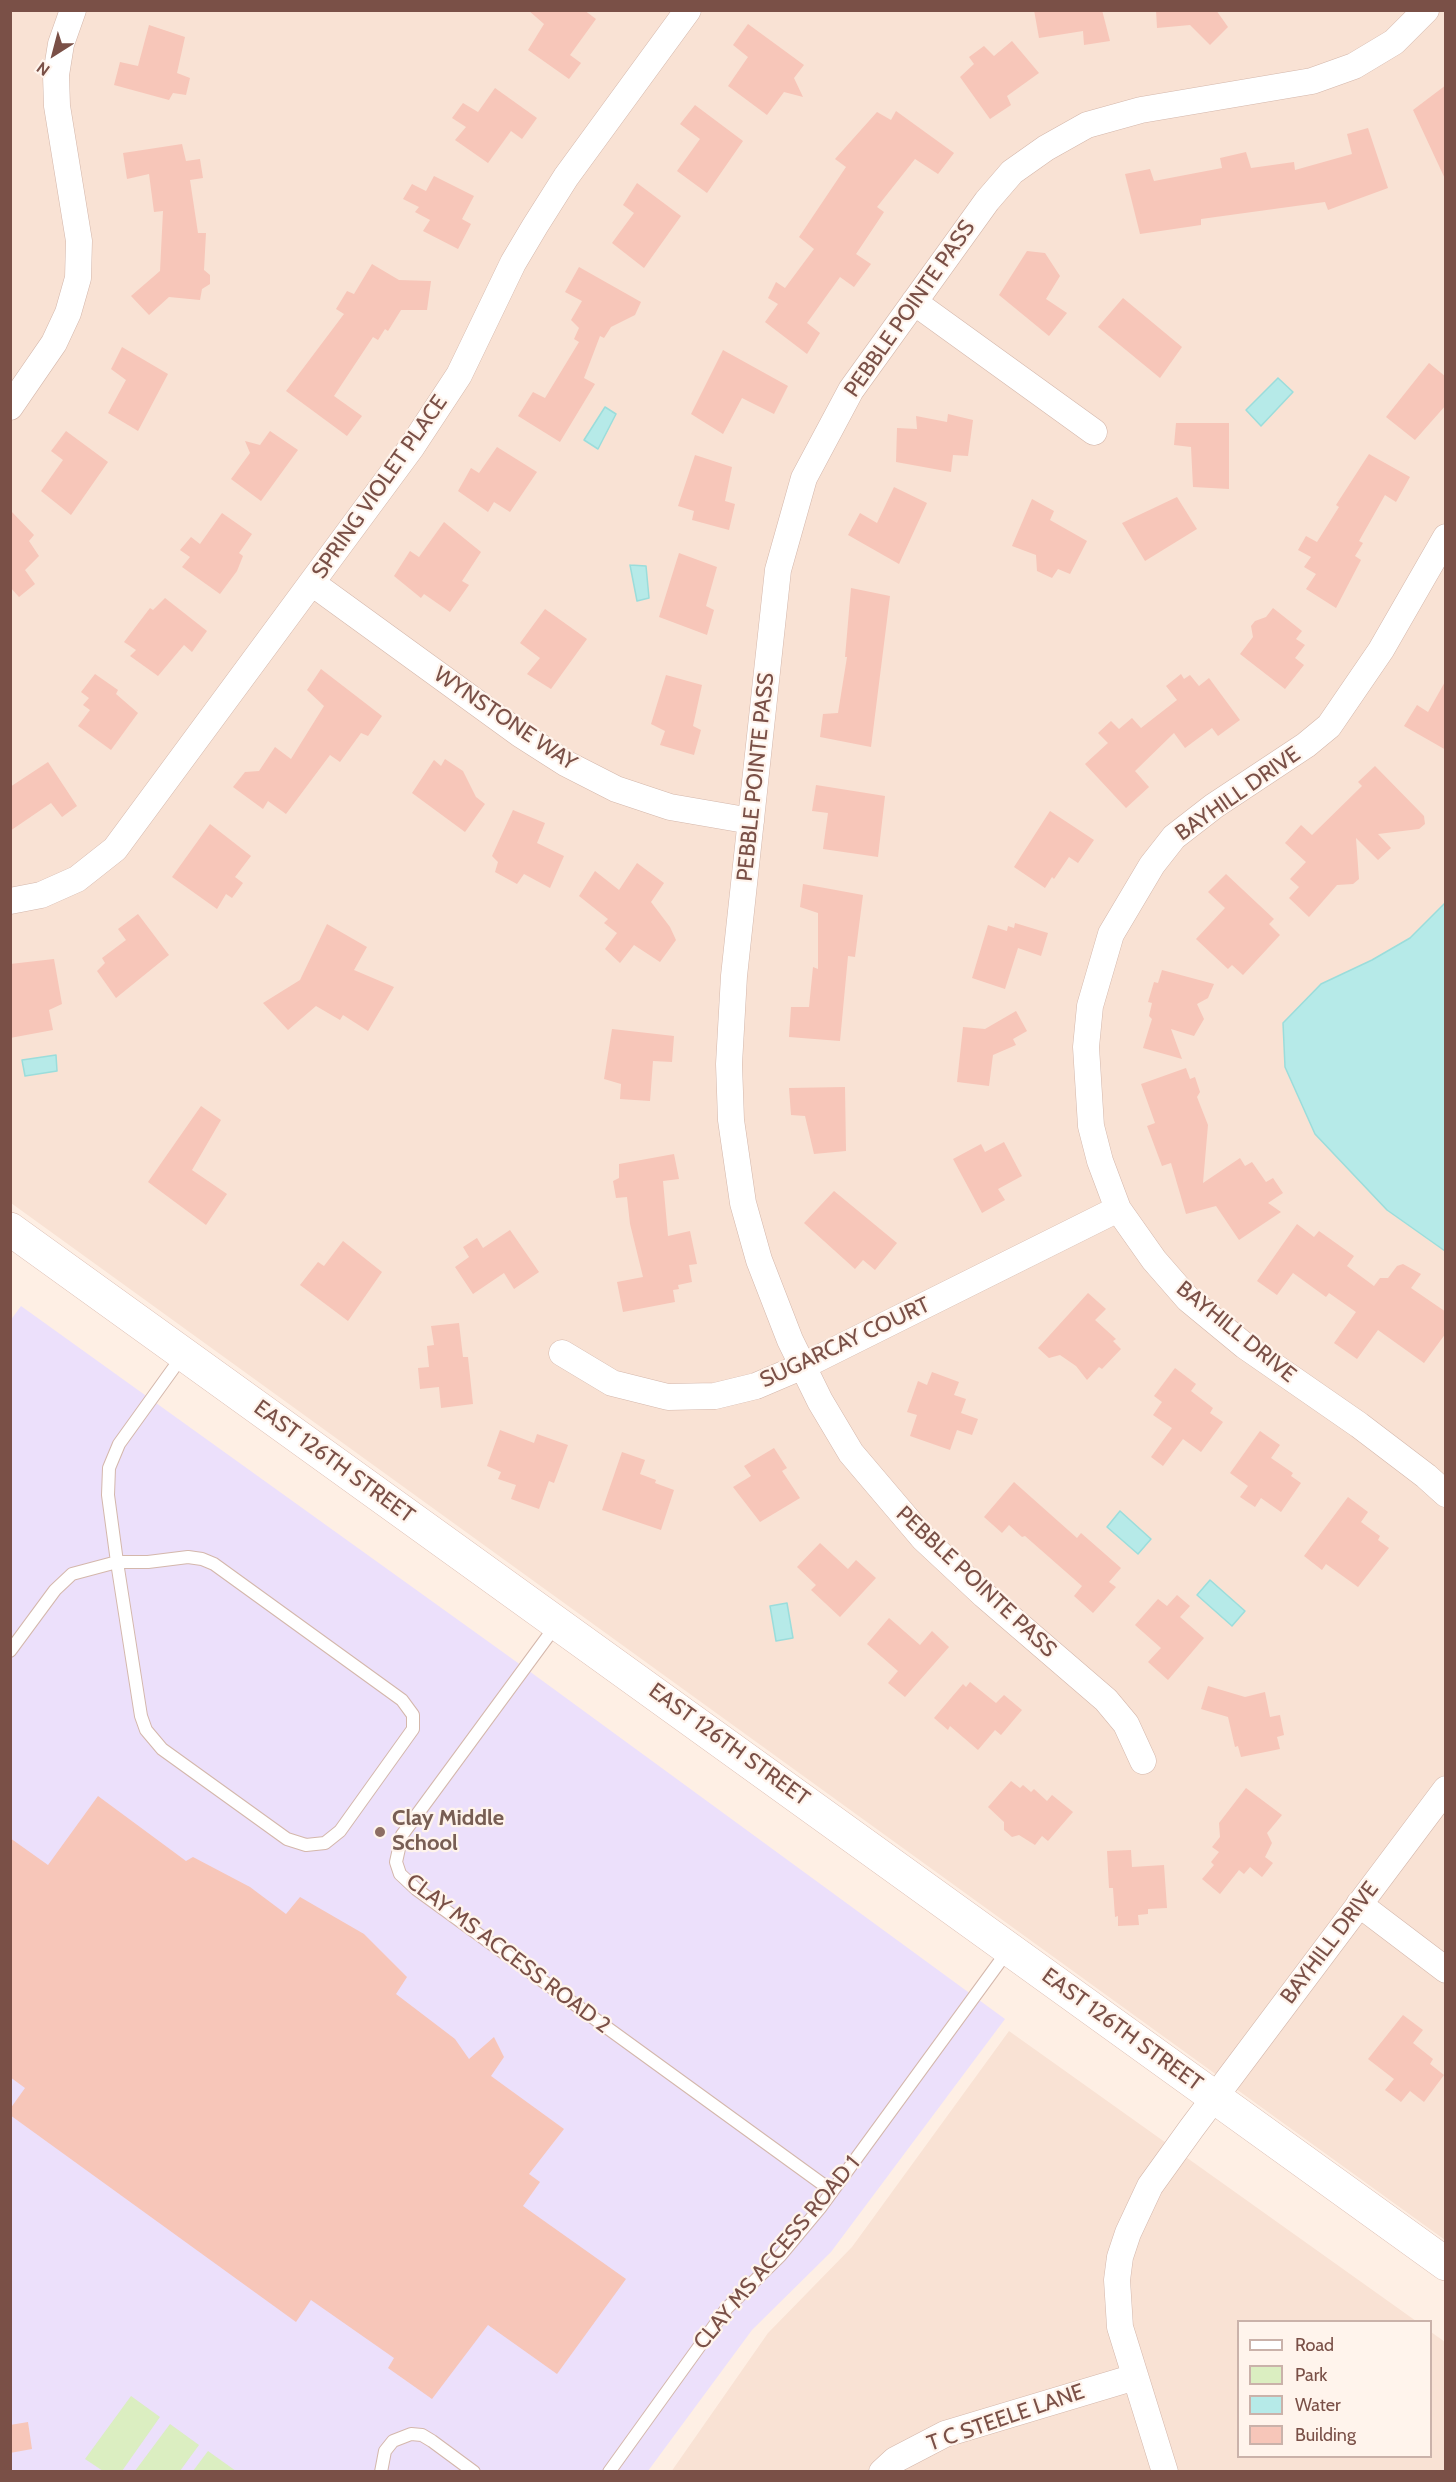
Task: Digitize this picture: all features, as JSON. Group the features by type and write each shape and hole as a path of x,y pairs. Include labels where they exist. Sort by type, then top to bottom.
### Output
{"street":[{"path":"10,407 54,343 68,313 78,278 79,241 57,106 56,75 61,44 73,10"},
{"name":"SPRING VIOLET PLACE","path":"10,901 40,895 77,879 115,849 411,448 459,375 513,263 566,177 688,10"},
{"name":"PEBBLE POINTE PASS","path":"1143,1761 1126,1724 1106,1700 984,1595 924,1539 851,1453 803,1366 772,1298 759,1260 743,1203 731,1120 729,1064 734,976 778,570 791,517 804,478 851,390 987,201 1012,172 1046,148 1087,125 1141,110 1312,81 1354,66 1394,42 1426,10"},
{"path":"914,302 1094,432"},
{"name":"BAYHILL DRIVE","path":"1446,537 1382,650 1329,726 1306,746 1214,806 1174,837 1129,899 1111,934 1090,1006 1086,1047 1086,1087 1091,1126 1118,1209 1154,1260 1188,1299 1245,1346 1426,1476 1446,1494"},
{"name":"WYNSTONE WAY","path":"312,583 520,734 567,765 616,789 669,807 752,821"},
{"name":"SUGARCAY COURT","path":"562,1353 612,1383 668,1397 714,1396 756,1386 803,1366 1118,1209"},
{"name":"EAST 126TH STREET","path":"10,1229 1446,2264"},
{"name":"BAYHILL DRIVE","path":"1165,2472 1120,2327 1117,2280 1120,2257 1150,2186 1214,2097 1446,1789"},
{"path":"1359,1904 1446,1970"},
{"name":"T C STEELE LANE","path":"882,2472 895,2460 945,2434 1135,2377"}],"lane":[{"path":"10,1651 64,1580 72,1574 117,1562 140,1563 188,1557 214,1564 409,1707 413,1715 413,1729 334,1837 316,1845 287,1839 154,1740 141,1716 117,1562 108,1495 112,1456 184,1353"},
{"name":"CLAY MS ACCESS ROAD 2","path":"558,1623 402,1835 396,1862 400,1874 416,1889 832,2192"},
{"name":"CLAY MS ACCESS ROAD 1","path":"609,2472 727,2308 780,2256 832,2192 1010,1948"},
{"path":"381,2472 386,2451 393,2441 411,2434 422,2435 432,2441 474,2472"}],"shaded area":[{"path":"11,11 1445,11 1445,903 1410,938 1372,960 1387,1210 1445,1251 1445,2240 11,1203"},
{"name":"Clay Middle School","path":"21,1306 525,1668 1005,2019 831,2252 752,2330 648,2471 11,2472 10,1321"},
{"path":"1009,2031 1415,2320 1237,2320 1237,2458 1432,2458 1432,2333 1445,2342 1445,2471 671,2472 768,2333 852,2247"}],"green space":[{"path":"131,2396 160,2417 122,2471 103,2471 85,2459"},
{"path":"170,2424 199,2445 180,2471 135,2471"},
{"path":"208,2451 236,2471 193,2471"}],"water":[{"path":"1278,378 1293,392 1261,426 1246,410"},
{"path":"605,407 616,414 598,449 584,440"},
{"path":"630,565 646,566 649,598 637,601"},
{"path":"1445,903 1445,1251 1387,1210 1315,1134 1285,1067 1283,1023 1321,984 1372,960 1410,938"},
{"path":"56,1055 57,1071 25,1076 22,1060"},
{"path":"1120,1511 1151,1539 1138,1554 1107,1527"},
{"path":"1210,1580 1245,1611 1232,1626 1197,1595"},
{"path":"787,1603 793,1638 776,1641 770,1606"}],"building":[{"path":"528,10 584,10 596,19 570,55 581,63 569,79 528,50 544,24"},
{"path":"1034,10 1102,10 1110,41 1084,45 1083,31 1039,38"},
{"path":"1156,10 1216,10 1228,27 1210,45 1190,25 1157,28"},
{"path":"748,24 804,65 794,78 803,97 784,92 767,115 728,86 748,57 733,45"},
{"path":"149,25 185,37 177,73 190,78 186,95 173,93 169,100 114,85 120,62 138,66"},
{"path":"1012,41 1039,73 1007,96 1011,105 990,119 960,77 974,64 969,57 984,46 994,56"},
{"path":"1446,85 1446,181 1413,110"},
{"path":"495,88 537,118 522,139 511,131 488,163 455,140 466,127 452,118 463,103 478,112"},
{"path":"695,105 743,141 707,193 677,171 700,139 680,124"},
{"path":"896,111 954,153 938,174 915,159 877,207 884,212 856,254 871,264 854,287 840,277 807,323 820,333 807,354 765,322 778,304 768,298 776,282 785,288 814,249 799,237 846,167 835,159 877,112 891,120"},
{"path":"1368,128 1388,188 1328,210 1325,202 1201,219 1201,225 1140,234 1125,174 1150,169 1154,181 1222,168 1220,158 1246,152 1251,168 1294,162 1295,170 1352,154 1347,134"},
{"path":"182,144 186,161 200,159 203,178 190,180 198,233 206,233 204,270 210,275 210,284 202,289 200,300 169,297 149,315 131,296 160,271 163,211 154,212 149,174 127,179 123,153"},
{"path":"434,176 474,196 462,219 471,224 458,249 423,231 430,220 415,212 419,207 403,199 412,184 426,191"},
{"path":"637,183 681,216 644,268 612,243 634,213 623,205"},
{"path":"1027,251 1045,253 1060,276 1046,299 1067,313 1049,336 999,295"},
{"path":"372,264 399,280 431,281 427,310 401,310 388,331 385,329 378,340 373,337 334,396 362,416 347,436 286,391 344,314 336,309 347,291 354,294"},
{"path":"579,267 641,302 635,315 611,327 604,338 600,336 584,378 595,384 560,442 518,416 533,392 545,398 579,342 574,339 579,328 571,320 582,301 565,292"},
{"path":"1123,298 1182,347 1160,378 1098,327"},
{"path":"122,347 168,374 138,431 108,413 126,380 111,369"},
{"path":"723,350 788,386 774,414 742,398 723,434 691,414"},
{"path":"1429,363 1446,377 1446,405 1415,440 1386,417"},
{"path":"948,414 973,420 968,456 953,455 951,472 896,462 897,428 917,429 916,416 947,422"},
{"path":"1176,423 1229,423 1229,489 1193,487 1191,447 1174,445"},
{"path":"66,431 108,462 71,515 41,491 63,460 51,451"},
{"path":"270,431 298,450 261,501 231,479 250,453 245,441 260,445"},
{"path":"497,447 537,472 510,512 494,502 488,512 458,491 471,468 479,473"},
{"path":"1369,454 1410,477 1396,502 1385,495 1359,541 1363,543 1355,556 1361,560 1336,608 1306,589 1316,574 1304,567 1311,557 1298,550 1306,536 1317,542 1339,507 1336,505"},
{"path":"695,455 732,467 725,501 735,504 729,530 692,520 694,511 678,506"},
{"path":"894,487 927,503 899,564 848,535 860,513 877,523"},
{"path":"1177,497 1197,529 1145,561 1122,523"},
{"path":"1032,499 1054,511 1050,520 1087,541 1070,574 1058,569 1052,578 1037,571 1036,555 1012,546"},
{"path":"10,510 34,535 29,541 39,556 25,570 35,584 19,597 10,587"},
{"path":"222,513 252,534 239,553 243,556 237,571 220,594 182,567 190,557 180,550 191,537 200,544"},
{"path":"444,522 481,552 462,581 469,585 450,612 424,594 421,598 394,576 410,551 419,557"},
{"path":"679,553 717,567 706,606 714,610 707,635 659,617"},
{"path":"851,588 890,596 871,747 820,737 823,714 838,713 847,657 845,657"},
{"path":"165,598 207,631 192,652 184,645 158,676 130,656 136,650 124,642 150,608 153,610"},
{"path":"1273,608 1302,631 1296,639 1305,645 1295,658 1304,665 1285,689 1240,654 1253,637 1251,626 1255,621 1266,617"},
{"path":"545,609 587,639 551,689 527,674 540,658 520,643"},
{"path":"321,669 382,716 368,736 361,733 340,762 330,755 286,814 268,801 263,809 233,787 245,772 259,771 275,747 291,759 324,706 307,690"},
{"path":"95,674 118,690 116,694 138,713 111,750 78,726 90,710 83,705 89,698 81,692"},
{"path":"1181,674 1184,679 1190,675 1199,686 1209,678 1240,720 1218,736 1212,728 1185,748 1174,733 1135,771 1149,787 1126,808 1085,764 1108,743 1098,733 1111,721 1119,729 1132,718 1141,728 1177,700 1166,686"},
{"path":"666,675 702,685 693,726 701,730 694,755 660,745 665,731 651,724"},
{"path":"1446,680 1446,750 1404,726 1417,705 1428,712"},
{"path":"445,759 463,771 476,797 485,804 465,832 412,793 434,760 441,766"},
{"path":"48,762 77,806 62,817 51,803 10,831 10,787"},
{"path":"1375,766 1424,816 1425,824 1419,829 1378,834 1391,848 1378,860 1356,838 1359,879 1353,884 1337,885 1309,917 1289,898 1299,887 1290,879 1306,862 1285,843 1301,825 1312,835 1362,786 1358,782"},
{"path":"816,785 885,796 878,857 823,849 828,813 812,811"},
{"path":"513,810 545,823 537,843 564,856 550,888 524,874 517,884 495,872 498,862 492,856"},
{"path":"1050,811 1094,840 1078,863 1069,857 1045,888 1014,867"},
{"path":"210,824 251,856 235,877 243,883 232,898 226,894 217,909 172,877"},
{"path":"637,863 664,883 651,902 670,927 676,940 660,962 634,945 620,963 605,949 617,933 604,923 608,919 579,896 595,871 619,890"},
{"path":"1226,874 1274,919 1269,924 1280,935 1243,975 1232,965 1228,969 1196,939 1225,908 1208,892"},
{"path":"803,884 863,895 855,957 848,956 840,1041 789,1037 791,1007 809,1007 813,967 818,969 818,913 800,907"},
{"path":"138,914 169,955 116,998 97,971 105,963 102,958 126,940 118,929"},
{"path":"1015,923 1048,933 1041,956 1018,948 1005,989 972,978 988,925 1007,931 1008,926 1014,928"},
{"path":"327,924 367,947 354,970 394,987 368,1031 343,1015 340,1020 316,1006 288,1030 263,1003 300,980"},
{"path":"54,959 62,1004 49,1010 53,1030 10,1038 10,964"},
{"path":"1162,970 1214,984 1208,998 1197,1004 1204,1019 1194,1036 1171,1029 1182,1059 1143,1048 1152,1019 1149,1016 1152,1003 1148,1002 1154,982 1158,983"},
{"path":"1016,1011 1027,1031 1013,1039 1016,1045 993,1055 989,1086 957,1082 963,1027 985,1029"},
{"path":"612,1029 674,1036 672,1062 653,1061 650,1101 620,1099 621,1084 604,1079"},
{"path":"1186,1068 1190,1079 1195,1077 1200,1092 1197,1097 1208,1125 1203,1183 1240,1158 1245,1166 1252,1162 1266,1182 1273,1178 1283,1193 1268,1203 1281,1212 1239,1240 1216,1206 1186,1214 1171,1163 1162,1166 1147,1126 1155,1123 1141,1084"},
{"path":"845,1087 846,1151 814,1154 805,1116 791,1115 789,1088"},
{"path":"201,1106 221,1120 192,1170 227,1194 206,1225 148,1182"},
{"path":"1004,1142 1022,1176 998,1189 1005,1200 982,1213 953,1159 981,1144 985,1152"},
{"path":"674,1154 679,1179 663,1181 668,1236 690,1231 697,1264 689,1265 692,1282 678,1285 679,1289 673,1290 675,1302 623,1312 617,1282 643,1277 630,1224 627,1197 616,1198 613,1181 619,1178 619,1164"},
{"path":"834,1191 897,1243 875,1270 863,1260 855,1269 804,1223"},
{"path":"1297,1224 1314,1237 1319,1231 1354,1256 1347,1266 1374,1286 1380,1278 1388,1278 1397,1266 1403,1264 1421,1274 1411,1288 1446,1312 1446,1333 1424,1363 1378,1330 1357,1359 1334,1343 1356,1312 1329,1293 1326,1297 1293,1273 1277,1295 1257,1281"},
{"path":"510,1230 539,1272 514,1289 504,1273 473,1294 455,1267 469,1257 463,1247 477,1238 483,1248"},
{"path":"343,1241 382,1272 348,1321 300,1285 318,1262 324,1266"},
{"path":"1088,1293 1106,1309 1095,1320 1116,1339 1113,1341 1121,1349 1102,1369 1099,1367 1087,1380 1076,1366 1060,1355 1049,1358 1038,1348"},
{"path":"459,1323 463,1357 468,1357 473,1404 441,1408 439,1387 420,1389 418,1368 429,1367 427,1346 434,1345 431,1326"},
{"path":"1175,1368 1196,1384 1191,1391 1213,1408 1210,1413 1223,1422 1201,1452 1183,1439 1163,1466 1151,1457 1172,1428 1153,1415 1162,1402 1154,1396"},
{"path":"932,1372 959,1382 954,1395 966,1399 961,1413 978,1419 972,1435 957,1430 950,1450 910,1436 917,1415 907,1412 918,1381 927,1385"},
{"path":"500,1430 534,1443 537,1434 568,1445 554,1483 549,1481 539,1509 511,1499 516,1485 498,1479 501,1472 487,1466"},
{"path":"1260,1431 1280,1445 1271,1458 1293,1473 1291,1476 1301,1483 1281,1512 1261,1498 1255,1507 1240,1497 1248,1486 1230,1473"},
{"path":"774,1448 787,1468 782,1471 800,1498 760,1522 733,1487 751,1476 744,1466"},
{"path":"622,1452 645,1460 640,1474 674,1490 661,1530 602,1510"},
{"path":"1014,1482 1077,1538 1081,1533 1121,1568 1109,1582 1116,1587 1093,1613 1074,1596 1082,1586 1025,1536 1022,1537 1009,1525 1002,1533 984,1517"},
{"path":"1348,1497 1368,1512 1361,1522 1380,1536 1378,1540 1389,1548 1358,1587 1326,1564 1322,1570 1304,1556"},
{"path":"820,1543 848,1569 856,1560 876,1578 840,1617 811,1590 816,1585 797,1567"},
{"path":"1177,1595 1190,1606 1180,1617 1204,1638 1168,1680 1148,1662 1161,1648 1135,1625 1158,1599 1167,1606"},
{"path":"889,1618 920,1645 932,1631 949,1647 905,1697 888,1683 898,1671 867,1644"},
{"path":"970,1682 996,1703 1004,1695 1022,1710 1001,1735 995,1730 978,1750 950,1726 948,1730 934,1718 963,1684 966,1687"},
{"path":"1208,1686 1245,1697 1265,1692 1270,1717 1280,1715 1284,1735 1277,1737 1280,1749 1241,1757 1238,1746 1235,1747 1228,1717 1201,1709"},
{"path":"1011,1781 1020,1788 1023,1785 1031,1792 1034,1789 1047,1801 1052,1795 1073,1812 1048,1841 1042,1836 1035,1845 1019,1835 1012,1837 1004,1830 1004,1822 988,1807"},
{"path":"1246,1788 1282,1815 1267,1833 1272,1843 1265,1857 1273,1863 1262,1877 1250,1867 1244,1874 1239,1870 1220,1894 1202,1879 1214,1865 1211,1862 1219,1852 1212,1847 1220,1837 1219,1823"},
{"path":"98,1796 186,1861 193,1857 250,1887 286,1914 300,1897 364,1934 407,1977 396,1994 455,2039 469,2059 494,2037 504,2057 491,2076 564,2129 529,2174 540,2182 523,2206 626,2279 557,2374 488,2325 432,2399 388,2368 394,2358 311,2300 296,2322 10,2115 10,2109 25,2088 10,2077 10,1838 48,1865"},
{"path":"1131,1850 1132,1867 1164,1865 1167,1908 1148,1909 1148,1914 1138,1915 1139,1925 1118,1926 1118,1916 1115,1917 1113,1888 1109,1888 1107,1851"},
{"path":"1403,2015 1423,2030 1413,2043 1433,2059 1430,2064 1444,2075 1424,2102 1410,2091 1401,2102 1385,2090 1394,2079 1368,2059"},
{"path":"28,2422 32,2449 10,2453 10,2425"}],"place":[{"name":"Clay Middle School","path":"380,1832"}]}
